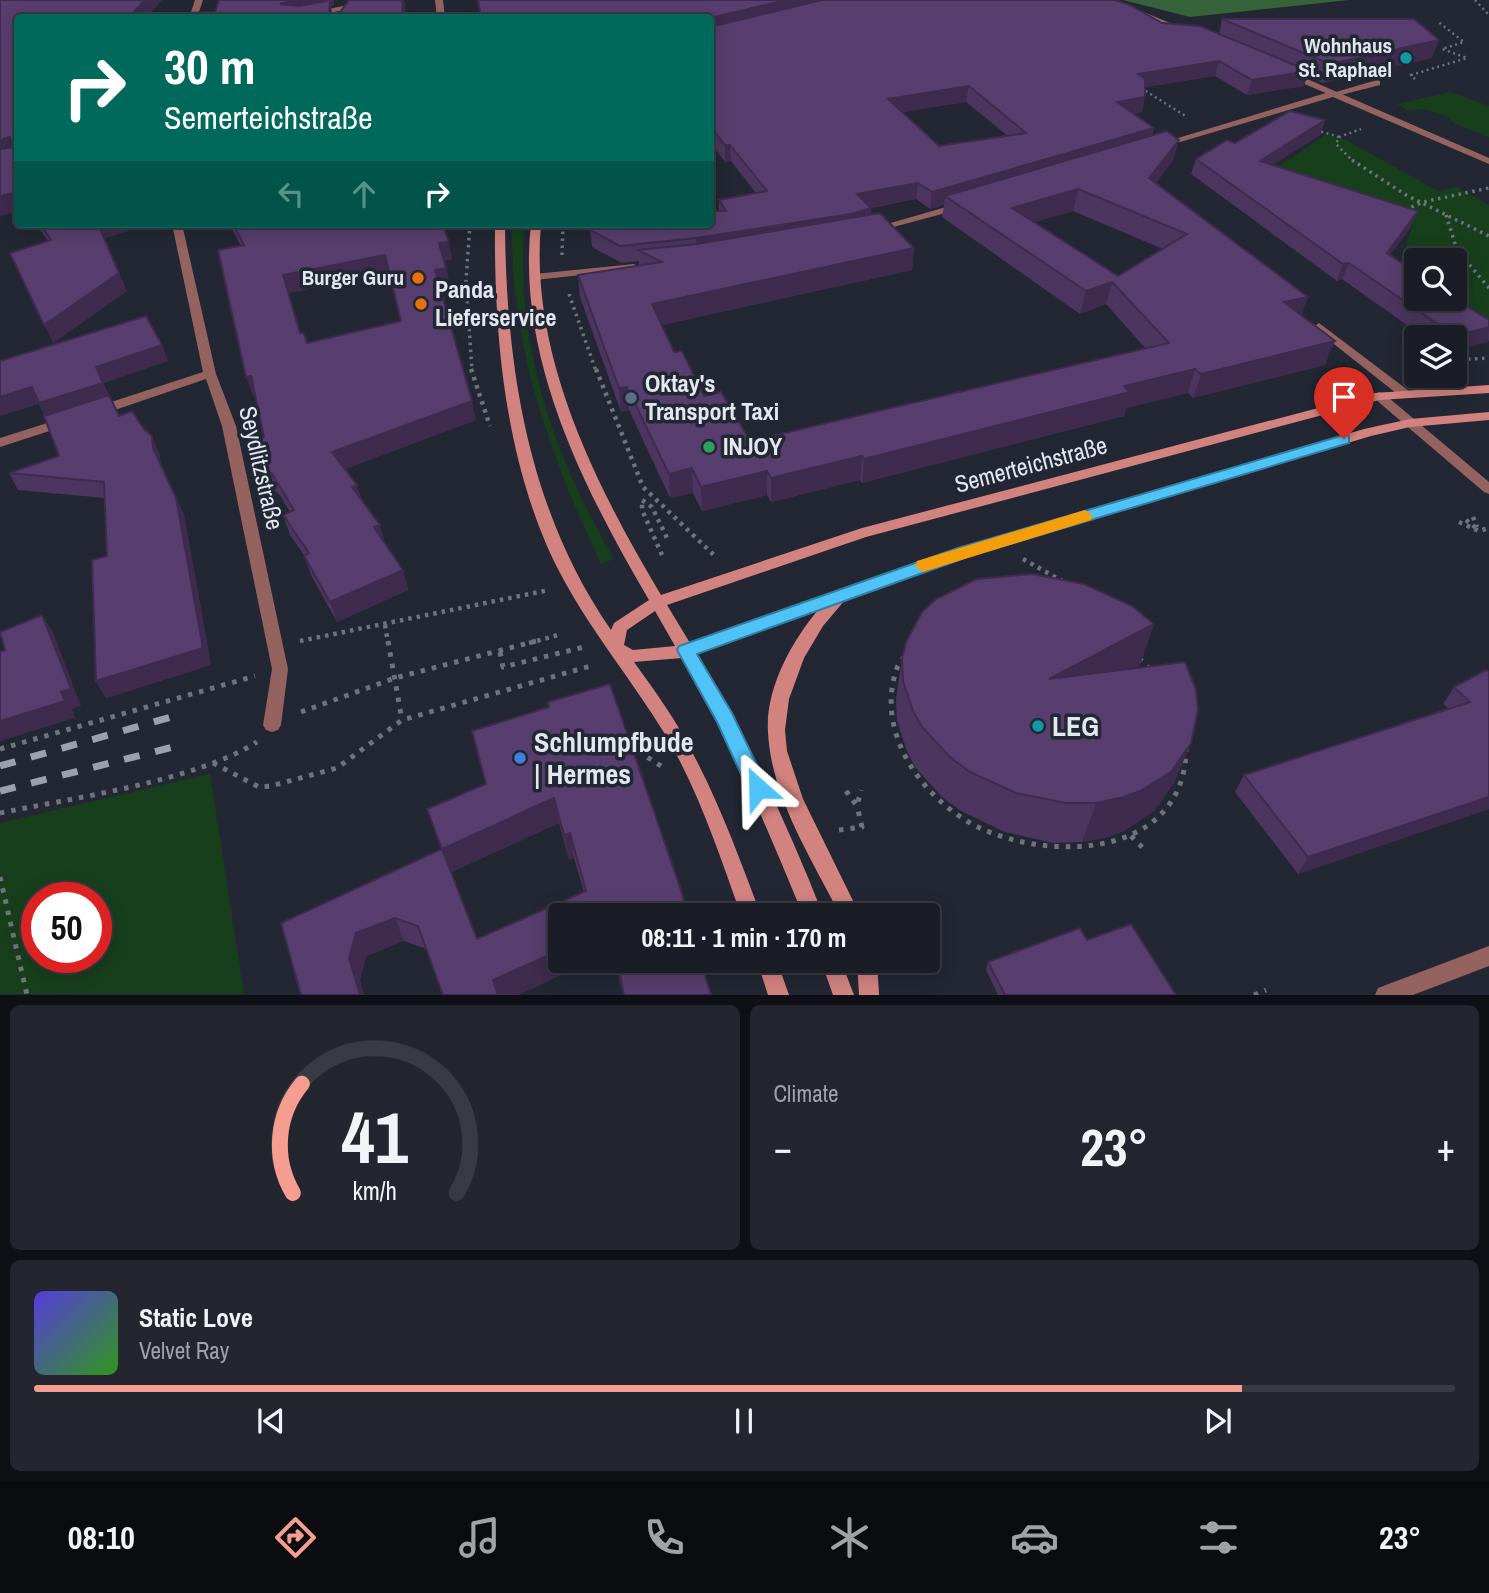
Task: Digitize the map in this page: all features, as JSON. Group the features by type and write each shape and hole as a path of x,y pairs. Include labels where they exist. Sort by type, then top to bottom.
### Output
{"main road":[{"path":"500,228 504,330 523,446 547,520 567,569 615,648 635,673 676,738 710,808 746,903"},
{"path":"536,228 535,277 548,359 568,430 607,517 686,650 748,767 808,903"},
{"name":"Semerteichstraße","path":"615,648 620,627 657,602 862,533 1379,396 1489,389"},
{"path":"615,648 632,656 652,656 686,650 964,552 1369,432 1410,423 1489,416"},
{"path":"844,903 783,771 776,733 781,693 796,656 816,620 846,592"},
{"path":"771,973 779,995"},
{"path":"836,973 844,995"},
{"path":"868,973 869,995"}],"street":[{"path":"311,14 371,3"},
{"path":"1126,9 1200,36"},
{"path":"1272,68 1489,161"},
{"path":"1150,148 1377,83"},
{"path":"866,232 978,202"},
{"name":"Seydlitzstraße","path":"178,228 210,374 229,426 281,669 272,725"},
{"path":"535,277 643,266"},
{"path":"1319,327 1405,394"},
{"path":"0,443 210,374"},
{"path":"1379,396 1489,489"},
{"path":"1385,995 1489,956"}],"path":[{"path":"1475,0 1489,15"},
{"path":"1415,79 1411,75 1467,58 1442,48 1464,42 1437,21"},
{"path":"1136,85 1175,111 1213,129"},
{"path":"1315,129 1339,137 1336,144 1355,164 1489,236"},
{"path":"1399,212 1423,202 1489,188"},
{"path":"1446,214 1456,248"},
{"path":"563,228 562,274 583,338 643,487 642,510 662,555"},
{"path":"1467,262 1489,288"},
{"path":"1467,359 1489,358"},
{"path":"643,487 686,524 704,545"},
{"path":"642,500 652,507 667,538"},
{"path":"1469,519 1479,531"},
{"path":"1459,522 1479,531 1489,528"},
{"path":"1013,553 1070,585"},
{"path":"275,645 554,589"},
{"path":"1022,609 1075,620 1122,644 1163,682 1182,718 1188,764 1181,785 1170,805 1153,822 1131,836 1076,849 1045,848 1014,842 957,816 914,777 892,731 888,707 891,685 899,665 911,647 928,632 971,614 1022,609"},
{"path":"385,625 402,720"},
{"path":"0,813 212,763 251,748 272,725 348,693 558,635"},
{"path":"500,652 503,667 584,648"},
{"path":"212,763 259,788 271,786 337,768 402,720 594,665"},
{"path":"0,749 281,669"},
{"path":"1151,686 1163,682"},
{"path":"857,806 861,790"},
{"path":"838,830 862,827 857,806 846,791"},
{"path":"1131,836 1146,851"},
{"path":"0,877 27,995"},
{"path":"1254,995 1266,990"}],"green space":[{"path":"1123,0 1349,0 1190,17"},
{"path":"1451,92 1489,106 1489,137 1455,124 1446,116 1423,109 1407,110 1397,104"},
{"path":"1325,135 1344,139 1438,191 1457,187 1489,205 1489,325 1467,309 1467,248 1405,248 1413,225 1310,192 1269,173"},
{"path":"512,228 525,228 523,268 532,356 557,440 574,481 614,559 601,564 565,482 537,399 518,313"},
{"path":"1404,251 1404,269 1399,266"},
{"path":"210,774 244,994 0,994 0,823"}],"building":[{"path":"0,0 145,0 132,14 14,14 14,193 0,196 0,149 13,147 10,137 0,140"},
{"path":"219,0 295,0 280,4 299,6 330,0 329,14 159,14 215,12"},
{"path":"349,0 402,0 403,14 339,14"},
{"path":"478,0 786,0 714,17 714,14 480,14"},
{"path":"822,0 1115,0 1130,5 1162,23 1200,26 1309,71 1252,80 1219,61 1138,74 1145,79 1145,97 1117,102 1154,128 932,192 918,183 857,194 871,208 851,214 696,238 620,246 590,230 714,228 714,211 726,211 719,200 767,191 730,145 725,145 714,131 714,26","holes":["969,86 1026,133 939,146 888,99"]},
{"path":"1222,19 1414,19 1439,40 1330,64"},
{"path":"1290,111 1325,120 1260,161 1418,211 1387,253 1404,264 1404,301 1349,263 1343,264 1196,159 1227,140 1235,143"},
{"path":"1167,131 1179,140 1149,178 1308,297 1284,302 1335,341 1201,374 1195,369 1124,386 1130,392 864,459 862,456 771,478 767,471 701,487 692,468 669,474 627,387 619,388 578,275 662,262 638,250 697,244 880,213 914,248 652,304 674,352 682,351 704,396 721,392 750,441 1169,343 1112,282 1086,291 945,196","holes":["1078,189 1187,234 1118,276 1012,208"]},
{"path":"43,228 100,228 119,273 44,325 10,253 51,240"},
{"path":"235,228 444,228 449,242 439,243 446,268 435,270 472,401 332,452 357,485 352,487 380,525 374,527 403,570 330,602 304,556 309,553 283,515 294,510 272,474 257,462 256,443 264,437 251,376 246,377 218,250 244,245","holes":["385,255 401,321 307,343 304,333 300,333 283,275"]},
{"path":"1467,306 1489,320 1489,327 1467,333 1467,325 1439,325 1419,311 1467,311"},
{"path":"146,316 162,345 96,367 103,383 39,403 32,387 0,397 0,361"},
{"path":"109,395 119,416 132,411 152,436 153,448 176,498 203,648 96,681 92,560 107,556 104,482 9,473 59,456 44,416"},
{"name":"LEG","path":"1032,574 1084,584 1132,606 1154,624 1049,679 1185,662 1196,690 1198,710 1191,743 1171,772 1140,791 1096,803 1066,803 1016,793 970,772 950,757 922,727 913,711 903,681 902,659 906,642 922,612 936,599 977,579"},
{"path":"42,615 71,689 61,692 65,701 0,721 0,652 5,650 0,632"},
{"path":"1486,670 1489,672 1489,797 1308,857 1244,775 1470,702 1454,687"},
{"path":"610,684 685,903 559,903 586,891 570,833 564,835 554,798 442,849 427,809 486,784 472,731 549,707 548,702"},
{"path":"442,849 477,939 548,908 548,955 493,980 498,995 443,995 418,926 395,918 356,933 349,958 360,995 301,995 281,923"},
{"path":"1131,924 1176,995 1005,995 988,962 1080,928 1087,940"},
{"path":"619,973 705,973 711,995 624,995"}],"railway":[{"path":"0,766 178,715"},
{"path":"0,791 177,746"}],"slow traffic":[{"path":"923,566 1085,516"}],"place":[{"name":"Wohnhaus St. Raphael","path":"1406,58"},
{"name":"Burger Guru","path":"418,278"},
{"name":"Panda Lieferservice","path":"421,304"},
{"name":"Oktay's Transport Taxi","path":"631,398"},
{"name":"INJOY","path":"709,447"},
{"name":"LEG","path":"1038,726"},
{"name":"Schlumpfbude | Hermes","path":"520,758"}],"route":[{"path":"758,788 725,719 686,650 964,552 1344,439"}]}
